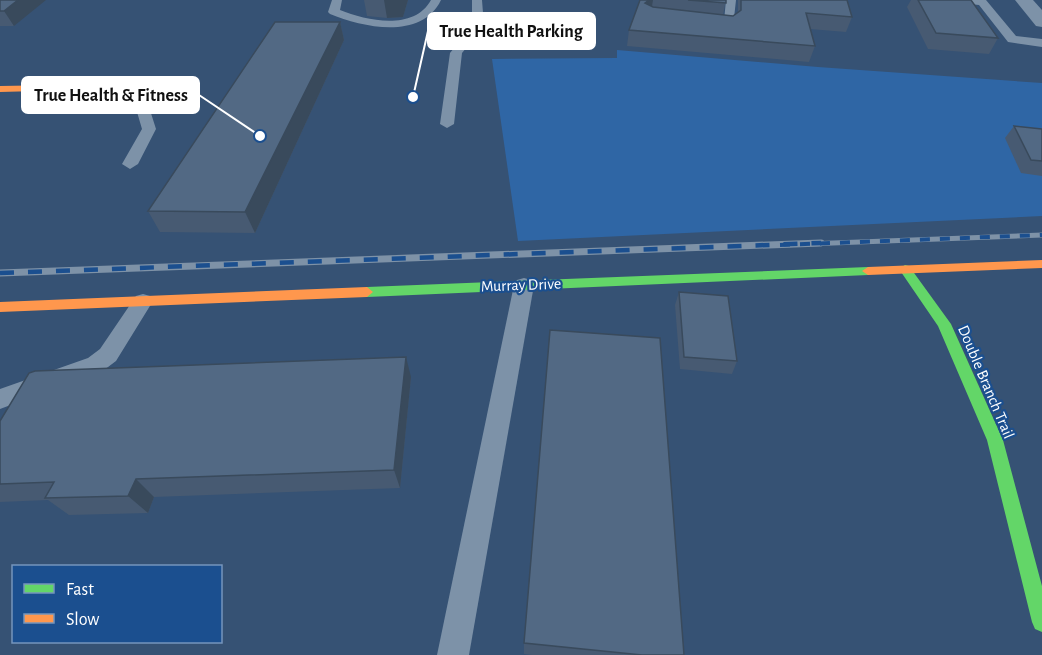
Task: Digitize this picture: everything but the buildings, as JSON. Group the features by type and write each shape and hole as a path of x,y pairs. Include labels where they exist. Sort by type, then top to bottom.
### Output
{"street":[{"path":"1024,0 1042,22"},
{"path":"0,89 112,86"},
{"name":"Murray Drive","path":"0,307 1042,264"},
{"name":"Double Branch Trail","path":"905,269 944,324 995,440 1042,622"}],"lane":[{"path":"337,0 333,12 359,22 372,23 398,22 416,18 429,12 436,0"},
{"path":"447,124 456,52 478,26 477,0"},
{"path":"695,21 729,25 731,0"},
{"path":"961,0 982,2 1012,39 1042,42"},
{"path":"112,86 144,110 149,129 130,164"},
{"path":"453,655 524,285"},
{"path":"0,399 96,364 108,355 143,301"}],"shaded area":[{"path":"617,50 1042,83 1042,216 518,241 492,59 617,58"}],"railway":[{"path":"780,245 1042,235"},
{"path":"0,273 821,243"}],"traffic: fast":[{"path":"905,269 944,324 995,440 1042,622"},
{"path":"367,292 868,271"}],"traffic: slow":[{"path":"0,89 112,86"},
{"path":"868,271 1042,264"},
{"path":"0,307 367,292"}],"place":[{"name":"True Health Parking","path":"413,97"},
{"name":"True Health & Fitness","path":"260,136"}]}
